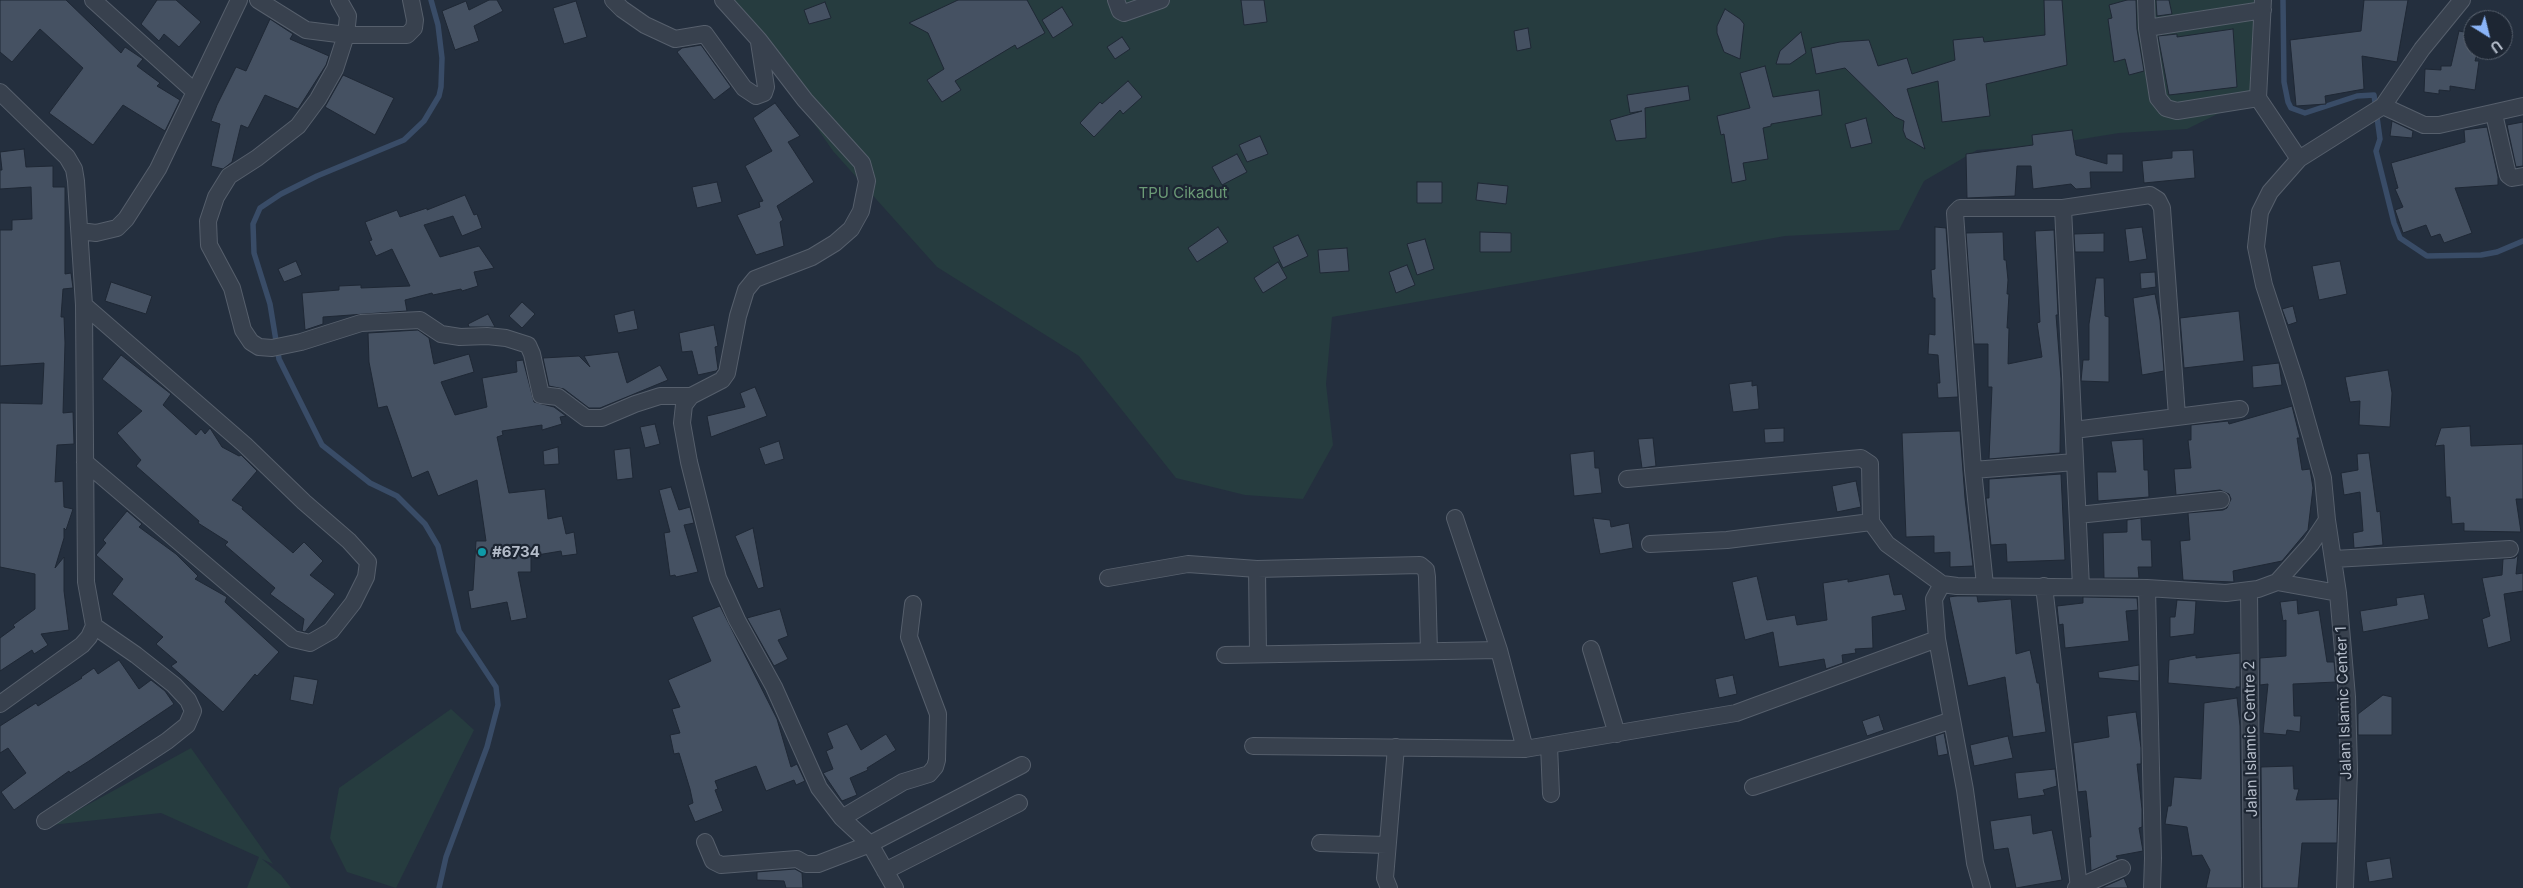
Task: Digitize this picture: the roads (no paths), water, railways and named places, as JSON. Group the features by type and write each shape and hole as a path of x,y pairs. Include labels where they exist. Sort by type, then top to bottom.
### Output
{"street":[{"path":"93,0 194,91"},
{"path":"80,231 96,233 117,228 126,219 158,169 184,119 194,91 239,0"},
{"path":"258,0 306,30 346,35 407,35 414,28 415,20 411,0"},
{"path":"339,0 348,16 346,35 335,69 318,99 298,126 257,158 229,176 216,197 208,221 209,244 232,288 243,330 251,342 259,347 272,348 301,342 361,323 420,320 441,334 460,337 487,336 506,338 528,345 532,354 541,395 558,397 586,418 602,418 660,396 691,396"},
{"path":"613,0 646,25 675,39 705,34 714,43 744,88 756,96 764,93 766,87 759,40"},
{"path":"723,0 759,40 805,100 862,163 867,181 861,211 851,229 835,243 812,257 755,279 746,290 738,316 727,373 722,380 691,396 684,405 682,423 698,504 708,532 718,578 737,620 774,687 819,788 842,818 870,844 895,888"},
{"path":"1116,0 1124,14 1161,0"},
{"path":"2146,0 2147,28 2158,98 2166,108 2177,111 2258,98"},
{"path":"2461,1 2422,49 2383,106 2424,125 2438,125 2523,106"},
{"path":"2147,28 2263,5 2258,98 2299,159"},
{"path":"0,92 67,157 74,169 84,305 86,582 94,626 89,637 82,645 0,704"},
{"name":"Jalan Islamic Center 1","path":"2344,888 2348,760 2347,696 2338,593 2323,478 2296,383 2264,285 2256,246 2260,212 2270,192 2299,159 2383,106"},
{"path":"2494,114 2508,175 2512,178 2523,176"},
{"path":"1984,585 1973,470 1955,213 1960,208 2063,208 2150,196 2158,200 2162,208 2177,416"},
{"path":"2063,208 2081,587"},
{"path":"84,305 245,445 349,541 368,562 366,577 353,603 331,631 310,643 293,639 85,462"},
{"path":"2074,430 2240,409"},
{"path":"1627,478 1861,458 1870,464 1871,522 1887,544 1942,584 1957,586 2147,588 2226,592 2249,590 2277,582 2338,593"},
{"path":"1973,470 2075,462"},
{"path":"2078,515 2221,500"},
{"path":"1455,518 1499,650 1525,749"},
{"path":"2277,582 2311,544 2327,520"},
{"path":"1650,544 1727,540 1871,522"},
{"path":"2334,559 2510,549"},
{"path":"1108,578 1188,564 1257,569 1420,565 1426,570 1427,577 1429,651"},
{"path":"1257,569 1258,654"},
{"path":"1942,584 1934,599 1936,639 1965,790 1975,862 1982,888"},
{"path":"2044,586 2078,888 2122,868"},
{"path":"2147,588 2152,888"},
{"name":"Jalan Islamic Centre 2","path":"2249,590 2252,888"},
{"path":"842,818 903,782 929,774 935,767 938,714 909,637 913,604"},
{"path":"45,821 167,740 187,725 193,711 188,700 174,685 136,655 94,626"},
{"path":"1253,746 1525,749 1736,714 1936,639"},
{"path":"1591,649 1617,734"},
{"path":"1225,654 1499,650"},
{"path":"1754,787 1952,720"},
{"path":"1549,745 1551,794"},
{"path":"1389,888 1385,878 1396,748"},
{"path":"705,842 714,861 721,865 798,859 806,864 818,864 870,844 1022,765"},
{"path":"885,871 1019,803"},
{"path":"1320,843 1387,845"}],"waterway":[{"path":"431,0 438,25 442,58 441,87 439,96 424,121 404,140 317,176 281,194 260,208 253,224 254,253 270,304 279,359 322,445 370,483 397,496 425,524 438,546 459,631 496,687 498,705 487,747 446,857 439,888"},
{"path":"2283,0 2284,82 2288,102 2291,108 2305,113 2357,96 2374,95 2380,139 2376,151 2394,223 2400,238 2427,256 2481,255 2497,252 2523,241"}],"place":[{"name":"#6734","path":"482,552"}],"park label":[{"name":"TPU Cikadut","path":"1183,193"}]}
